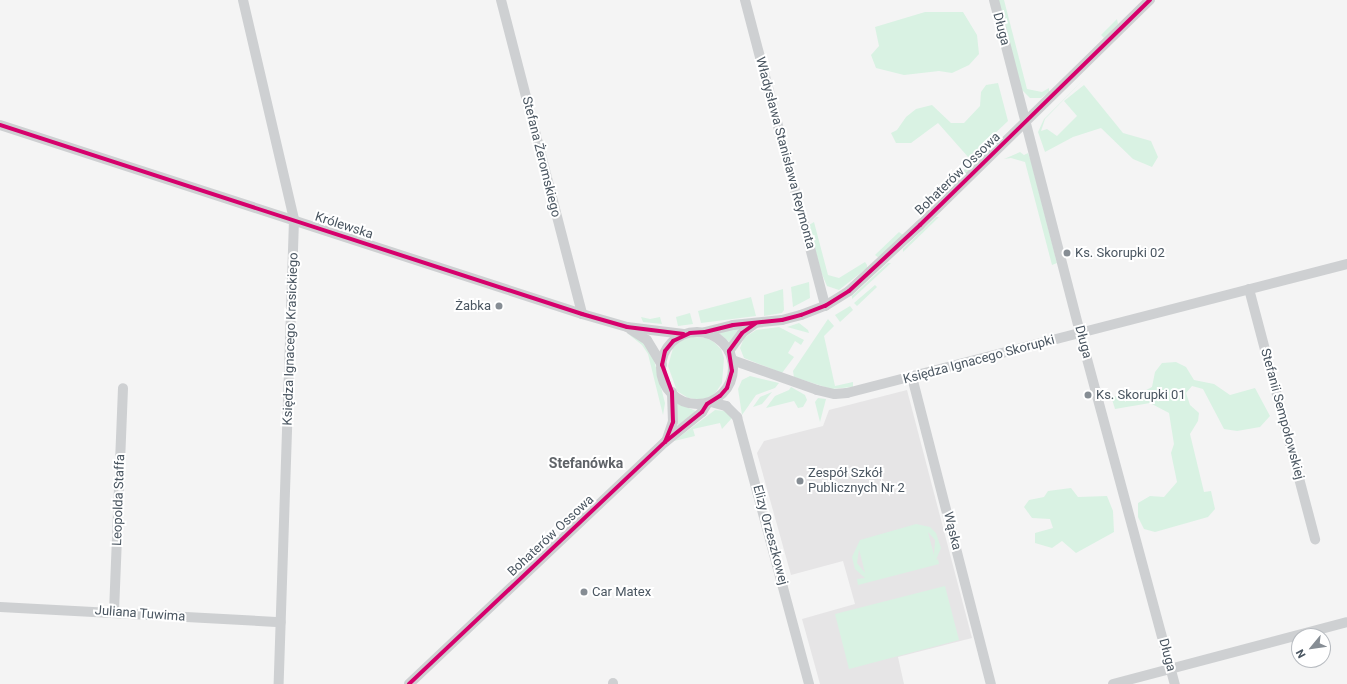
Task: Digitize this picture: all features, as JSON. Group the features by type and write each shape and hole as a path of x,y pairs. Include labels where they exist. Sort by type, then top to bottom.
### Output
{"street":[{"name":"Księdza Ignacego Krasickiego","path":"243,0 294,220 279,684"},
{"name":"Stefana Żeromskiego","path":"501,0 582,314"},
{"name":"Władysława Stanisława Reymonta","path":"745,0 825,306"},
{"name":"Długa","path":"994,0 1080,333 1175,684"},
{"name":"Bohaterów Ossowa","path":"705,332 733,325 789,318 825,306 861,281 1150,0"},
{"name":"Królewska","path":"0,125 582,314 626,327 684,334"},
{"name":"Księdza Ignacego Skorupki","path":"730,356 752,369 835,394 912,377 1347,264"},
{"name":"Stefanii Sempołowskiej","path":"1249,289 1315,539"},
{"name":"Bohaterów Ossowa","path":"730,356 742,333 756,323"},
{"path":"626,327 647,340 662,365 672,392 674,422 665,442"},
{"path":"662,365 665,351 673,341 684,334 705,332 719,340 730,356 731,379"},
{"path":"672,392 688,403 709,403 724,392 731,379 740,372 752,369"},
{"name":"Wąska","path":"912,377 991,684"},
{"name":"Leopolda Staffa","path":"114,612 123,388"},
{"name":"Bohaterów Ossowa","path":"409,684 665,442 702,412 709,403"},
{"name":"Elizy Orzeszkowej","path":"709,403 726,406 737,418 809,684"},
{"name":"Juliana Tuwima","path":"0,607 281,622"},
{"path":"1113,684 1347,622"}],"shaded area":[{"path":"907,390 972,638 898,657 904,684 820,684 802,619 855,604 843,561 791,575 757,453 764,441 823,426 829,410"}],"green space":[{"path":"998,0 1004,0 1027,89 1042,92 1049,88 1049,92 1041,98 1030,98 1022,90"},
{"path":"925,12 963,12 977,35 979,54 969,65 952,73 939,71 904,75 876,68 871,55 879,46 875,27"},
{"path":"1117,19 1118,24 1104,38 1101,35"},
{"path":"1085,78 1045,119 1041,131 1047,129 1057,136 1077,116 1064,101 1084,85 1123,133 1151,141 1158,157 1152,167 1133,159 1101,128 1073,137 1045,152 1038,132 1044,119"},
{"path":"998,83 1008,121 969,158 938,123 911,143 896,143 891,133 897,130 906,117 916,109 932,105 951,123 964,123 980,106 981,92 986,85"},
{"path":"1020,152 1024,155 1028,153 1031,161 1057,263 1052,265 1025,162 1011,158 1004,159"},
{"path":"973,161 975,165 963,177 960,174"},
{"path":"953,180 954,185 932,207 928,204"},
{"path":"936,217 939,217 903,252 903,249"},
{"path":"814,222 828,275 839,278 865,262 867,265 867,268 839,290 827,286 821,272 809,225"},
{"path":"899,232 903,235 879,258 875,255"},
{"path":"888,263 891,263 852,299 852,296"},
{"path":"809,282 810,298 793,307 791,287"},
{"path":"875,285 877,287 857,306 854,303"},
{"path":"783,289 784,310 782,313 764,316 764,295"},
{"path":"751,297 756,316 701,323 698,311"},
{"path":"850,306 853,310 840,322 835,315"},
{"path":"690,313 693,324 678,326 676,317"},
{"path":"641,317 650,319 660,317 662,324 643,322"},
{"path":"828,319 834,326 824,336 835,386 853,382 853,387 831,389 794,377 793,371"},
{"path":"799,323 808,330 809,333 787,327"},
{"path":"779,327 804,340 801,345 795,341 788,353 794,357 782,373 744,358 740,348 744,338 756,330"},
{"path":"739,328 730,343 718,332"},
{"path":"627,333 639,338 653,356 665,403 663,415 648,354 642,345"},
{"path":"693,337 706,338 714,342 721,349 724,358 722,383 714,395 702,400 688,398 677,391 668,366 673,348 682,340"},
{"path":"1176,362 1186,367 1194,380 1214,384 1230,395 1255,388 1270,416 1260,427 1237,431 1224,429 1203,389 1192,386 1186,393 1190,405 1199,413 1198,421 1190,434 1204,492 1211,491 1215,509 1208,517 1155,532 1144,529 1138,517 1138,503 1150,496 1164,497 1177,482 1171,453 1174,444 1169,413 1150,403 1115,409 1111,396 1131,398 1152,387 1155,372 1162,363"},
{"path":"750,376 779,383 775,388 756,395 742,415 738,389 742,380"},
{"path":"791,387 805,395 807,400 803,407 798,408 794,401 766,408 775,396 789,390"},
{"path":"772,392 762,404 753,407 760,397"},
{"path":"818,398 826,399 820,422 815,402"},
{"path":"676,403 696,411 678,425 678,421"},
{"path":"715,410 726,411 732,418 722,429 720,423 693,429 695,436 674,441"},
{"path":"1071,488 1078,497 1107,496 1113,511 1114,532 1076,553 1062,541 1052,548 1035,543 1035,533 1053,528 1050,519 1032,518 1024,507 1029,500 1044,497 1048,491"},
{"path":"916,524 930,527 936,533 941,548 936,560 938,559 939,564 858,585 857,579 865,578 855,569 852,557 860,540","holes":["928,532 935,540 934,555","859,549 865,573 857,563"]},
{"path":"945,586 959,640 849,669 835,614"}],"cycle path":[{"path":"665,442 673,422 672,392 662,365 665,351 673,341 690,333 705,332 733,325 782,320 801,315 825,306 849,291 920,225 1150,0"},
{"path":"0,125 582,314 627,327 684,334"},
{"path":"409,684 665,442 702,412 707,404 720,396 727,388 732,371 729,351 742,333 756,323"}],"place":[{"name":"Ks. Skorupki 02","path":"1067,253"},
{"name":"Żabka","path":"499,306"},
{"name":"Ks. Skorupki 01","path":"1088,395"},
{"name":"Zespół Szkół Publicznych Nr 2","path":"800,481"},
{"name":"Car Matex","path":"584,592"}],"district":[{"name":"Stefanówka","path":"586,463"}]}
